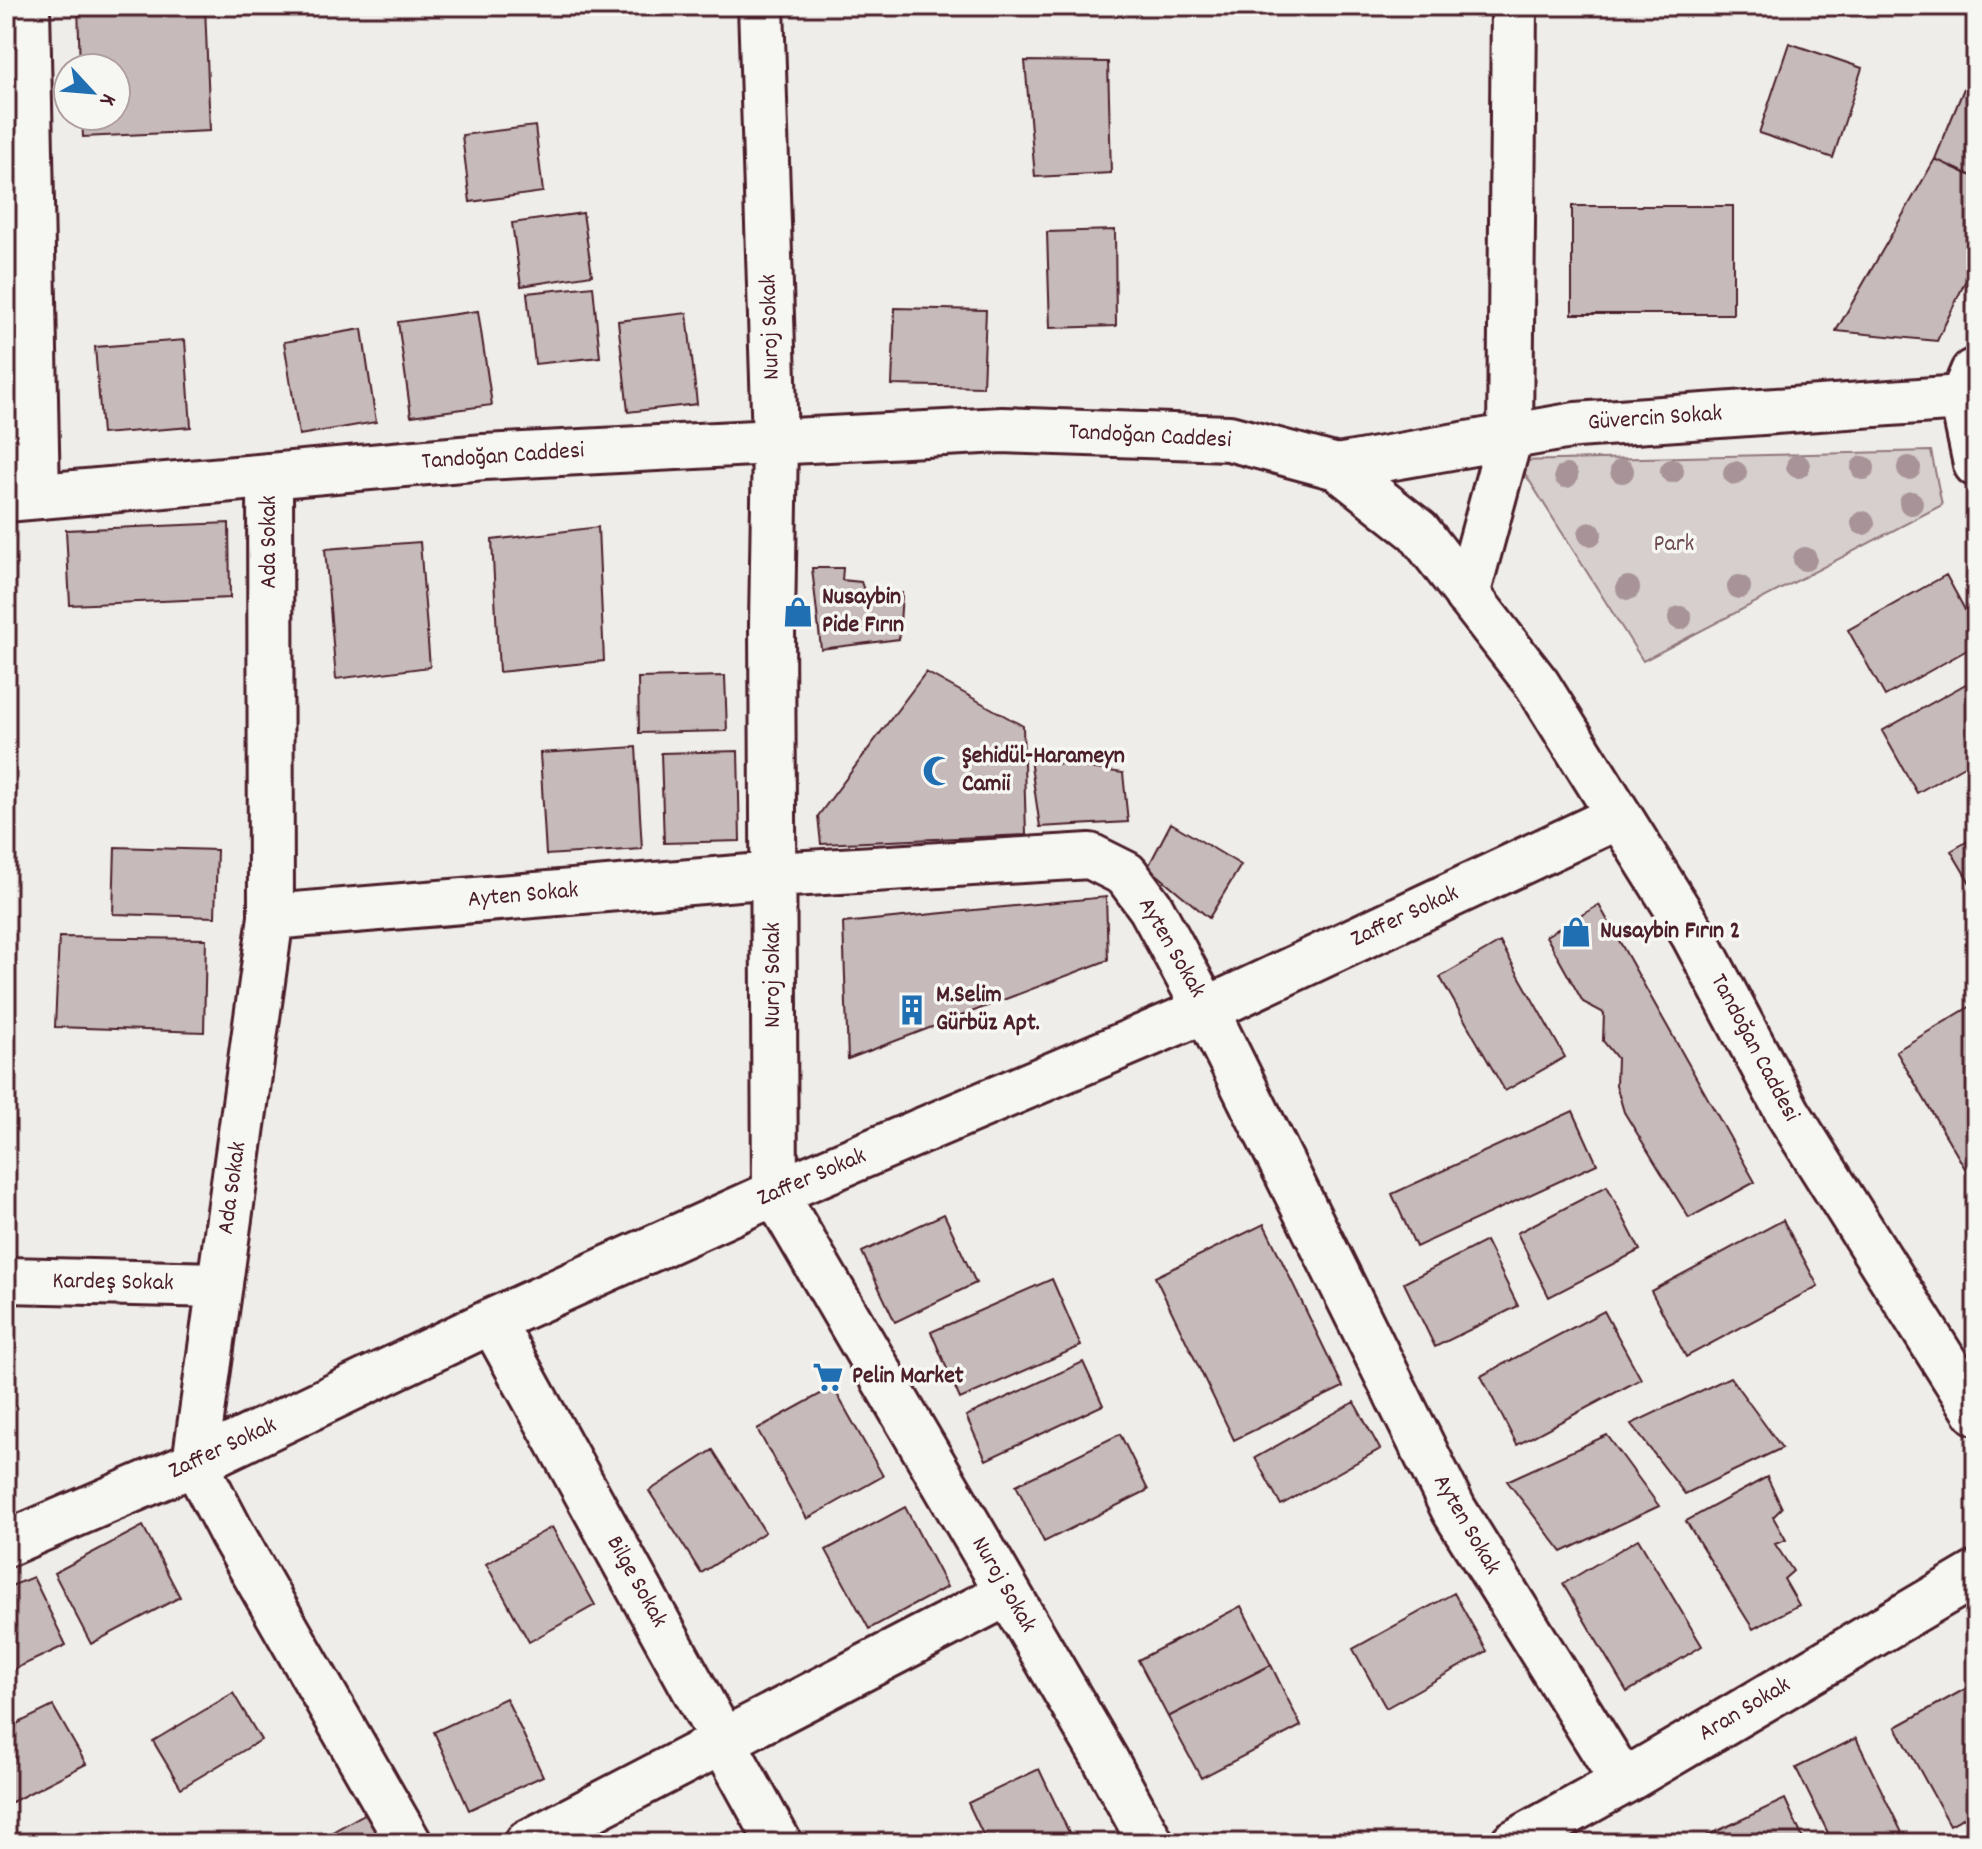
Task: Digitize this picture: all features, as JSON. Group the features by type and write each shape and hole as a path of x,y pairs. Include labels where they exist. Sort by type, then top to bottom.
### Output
{"street":[{"path":"22,498 17,82 27,6"},
{"name":"Nuroj Sokak","path":"761,6 775,441 772,625 775,1193 1151,1843"},
{"path":"1467,595 1510,436 1514,6"},
{"path":"1971,387 1976,464"},
{"name":"Güvercin Sokak","path":"1337,467 1576,425 1971,387"},
{"name":"Tandoğan Caddesi","path":"22,498 484,457 1002,430 1229,438 1337,467 1418,531 1537,684 1693,934 1788,1113 1976,1412"},
{"name":"Ada Sokak","path":"195,1463 271,917 270,476"},
{"name":"Zaffer Sokak","path":"6,1544 195,1463 492,1321 775,1193 1206,1010 1619,816"},
{"name":"Ayten Sokak","path":"271,917 774,875 1090,856 1126,874 1151,908 1206,1010 1454,1510 1623,1782"},
{"name":"Kardeş Sokak","path":"6,1280 220,1285"},
{"name":"Bilge Sokak","path":"492,1321 779,1843"},
{"path":"195,1463 231,1532 409,1843"},
{"name":"Aran Sokak","path":"1513,1843 1623,1782 1976,1574"},
{"path":"527,1843 1008,1593"}],"green space":[{"name":"Park","path":"1931,451 1942,505 1643,661 1517,461"}],"building":[{"path":"78,6 205,6 210,131 83,137 83,132 132,132 132,52 79,52"},
{"path":"1789,43 1862,68 1833,158 1759,133"},
{"path":"1976,59 1976,178 1935,159"},
{"path":"1025,61 1108,62 1111,173 1035,177"},
{"path":"535,126 543,192 470,202 462,135"},
{"path":"1935,159 1976,178 1976,259 1937,341 1836,331"},
{"path":"1572,206 1733,206 1733,314 1572,314"},
{"path":"583,213 592,275 521,286 512,223"},
{"path":"1115,230 1116,326 1050,328 1047,232"},
{"path":"593,286 600,357 535,364 527,293"},
{"path":"895,308 986,310 983,387 892,385"},
{"path":"478,311 492,405 411,416 398,322"},
{"path":"687,313 697,404 628,412 618,321"},
{"path":"362,329 376,422 299,435 284,342"},
{"path":"185,340 191,427 102,434 95,347"},
{"path":"229,523 230,598 70,605 66,530"},
{"path":"598,527 604,661 499,672 492,540"},
{"path":"420,542 430,667 336,679 325,549"},
{"path":"812,568 843,568 842,580 861,582 866,596 902,593 899,639 821,649"},
{"path":"1946,575 1976,630 1976,645 1885,696 1848,630"},
{"name":"Şehidül-Harameyn Camii","path":"926,672 1023,726 1026,835 821,844 818,816"},
{"path":"725,676 727,731 639,733 638,678"},
{"path":"1971,681 1976,690 1976,759 1917,793 1882,731"},
{"path":"636,747 642,849 546,855 540,753"},
{"path":"738,751 740,841 664,843 661,753"},
{"path":"1030,759 1123,773 1128,822 1040,827"},
{"path":"1171,823 1241,865 1209,918 1148,867"},
{"path":"1976,836 1976,893 1951,851"},
{"path":"115,847 217,850 215,917 113,914"},
{"name":"M.Selim Gürbüz Apt.","path":"1106,897 1108,960 848,1059 843,923"},
{"path":"1599,905 1755,1182 1689,1218 1624,1112 1616,1085 1617,1058 1603,1041 1604,1013 1583,1002 1546,936"},
{"path":"59,937 206,939 204,1032 55,1027"},
{"path":"1500,942 1565,1057 1505,1091 1440,977"},
{"path":"1976,1003 1976,1187 1896,1051"},
{"path":"6,1031 14,1031 9,1115 6,1115"},
{"path":"1573,1111 1597,1164 1416,1247 1392,1194"},
{"path":"1607,1186 1640,1250 1549,1297 1517,1233"},
{"path":"944,1214 976,1283 895,1322 862,1252"},
{"path":"1783,1220 1818,1286 1686,1357 1651,1291"},
{"path":"1264,1224 1343,1387 1234,1440 1155,1277"},
{"path":"1486,1241 1518,1306 1435,1347 1404,1283"},
{"path":"1052,1279 1081,1346 960,1399 931,1332"},
{"path":"1604,1311 1641,1379 1517,1445 1481,1376"},
{"path":"1083,1362 1103,1405 986,1460 966,1416"},
{"path":"1730,1377 1782,1448 1685,1494 1631,1424"},
{"path":"833,1387 883,1476 807,1519 757,1429"},
{"path":"1354,1402 1380,1449 1281,1505 1255,1458"},
{"path":"1120,1434 1148,1490 1044,1542 1016,1485"},
{"path":"1607,1435 1659,1506 1562,1552 1507,1481"},
{"path":"713,1450 765,1532 701,1573 649,1491"},
{"path":"1767,1477 1782,1508 1773,1517 1786,1540 1775,1544 1793,1571 1784,1579 1799,1605 1753,1629 1686,1521"},
{"path":"905,1507 947,1587 869,1629 826,1550"},
{"path":"143,1526 180,1597 91,1644 54,1573"},
{"path":"552,1527 595,1605 529,1642 486,1564"},
{"path":"1638,1539 1702,1646 1627,1692 1563,1584"},
{"path":"33,1577 66,1645 6,1673 6,1588"},
{"path":"1454,1593 1487,1651 1386,1708 1353,1649"},
{"path":"1241,1606 1271,1665 1168,1717 1138,1660"},
{"path":"1271,1665 1301,1726 1201,1778 1168,1717"},
{"path":"1976,1683 1976,1811 1950,1825 1896,1727"},
{"path":"233,1693 261,1740 181,1788 153,1741"},
{"path":"506,1698 543,1776 469,1810 434,1732"},
{"path":"53,1706 86,1764 6,1805 6,1729"},
{"path":"1856,1738 1907,1843 1833,1843 1796,1768"},
{"path":"1039,1769 1074,1843 987,1843 968,1803"},
{"path":"1785,1799 1805,1843 1692,1843"},
{"path":"368,1812 384,1843 313,1843"}],"place":[{"name":"Nusaybin Pide Fırın","path":"798,612"},
{"name":"Şehidül-Harameyn Camii","path":"938,771"},
{"name":"Nusaybin Fırın 2","path":"1576,932"},
{"name":"M.Selim Gürbüz Apt.","path":"912,1010"},
{"name":"Pelin Market","path":"828,1377"}]}
